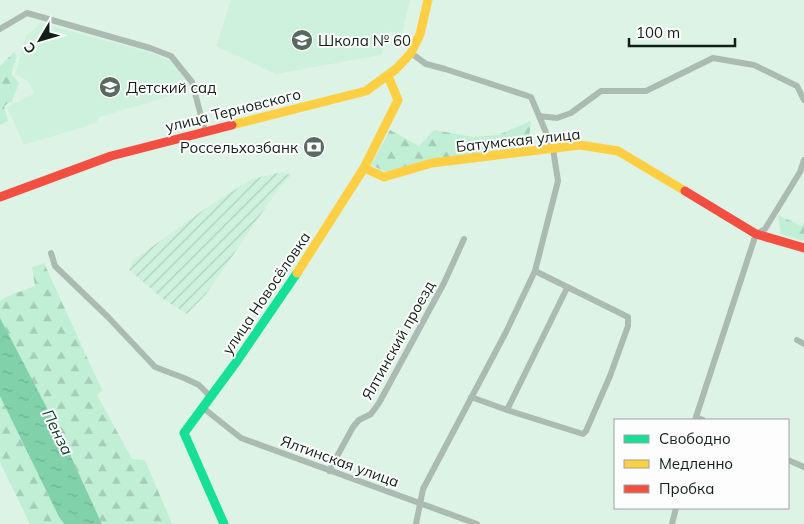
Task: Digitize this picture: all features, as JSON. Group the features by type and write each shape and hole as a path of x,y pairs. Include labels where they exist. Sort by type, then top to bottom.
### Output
{"street":[{"name":"улица Терновского","path":"0,197 111,156 366,91 388,76 411,53 422,27 428,0"},
{"path":"0,29 27,12 150,48 171,56 192,82 205,131"},
{"path":"411,53 426,64 531,97 553,149 558,181 535,271 506,332 423,490 416,524"},
{"path":"539,116 557,118 572,113 601,91 646,91 713,58 754,65 797,86 804,100"},
{"name":"улица Новосёловка","path":"224,524 184,433 237,361 294,278 364,168 398,100 388,76"},
{"name":"Батумская улица","path":"364,168 384,177 432,163 580,145 618,150 756,234 804,248"},
{"path":"696,419 756,234 765,229 800,172 804,160"},
{"name":"Ялтинский проезд","path":"329,471 353,427 359,420 371,414 379,403 444,284 464,239"},
{"path":"51,253 55,266 108,316 155,366 199,385 210,396"},
{"path":"471,397 583,434 586,431 613,368 628,326 628,317 535,271"},
{"path":"507,410 567,288"},
{"path":"797,340 804,344"},
{"name":"Ялтинская улица","path":"202,407 242,438 477,524"},
{"path":"789,460 804,467"},
{"path":"672,524 676,509"}],"shaded area":[{"name":"Школа № 60","path":"231,0 410,0 402,34 390,31 381,55 276,74 216,46"},
{"name":"Детский сад","path":"41,23 148,52 169,60 190,83 188,91 99,117 96,123 24,145 7,107 35,93 28,81 15,74 26,36"},
{"path":"282,172 291,175 277,191 207,293 187,314 162,298 129,270 132,261 209,206 252,179"}],"green space":[{"path":"14,52 17,56 11,74 19,83 12,101 4,106 8,121 0,125 0,66"},
{"path":"531,121 528,146 386,172 371,165 390,130 419,146 434,130 473,137 498,135"},
{"path":"778,215 802,226 804,223 804,241 781,234"},
{"path":"44,263 102,390 97,395 132,459 145,460 172,524 102,524 61,435 7,333 0,318 0,301 35,286 32,267"},
{"path":"0,396 63,524 30,524 0,462"}],"water":[{"name":"Пенза","path":"0,318 61,435 102,524 64,524 59,517 0,396"}],"traffic: fast":[{"path":"224,524 184,433 237,361 297,273"}],"traffic: slow":[{"path":"232,125 366,91 396,69 411,53 420,34 428,0"},
{"path":"297,273 364,168 398,100 388,76"},
{"path":"364,168 384,177 432,163 580,145 618,151 685,191"}],"traffic: jam":[{"path":"0,197 111,156 232,125"},
{"path":"685,191 756,234 804,248"}],"place":[{"name":"Школа № 60","path":"302,40"},
{"name":"Детский сад","path":"110,87"},
{"name":"Россельхозбанк","path":"314,147"}]}
